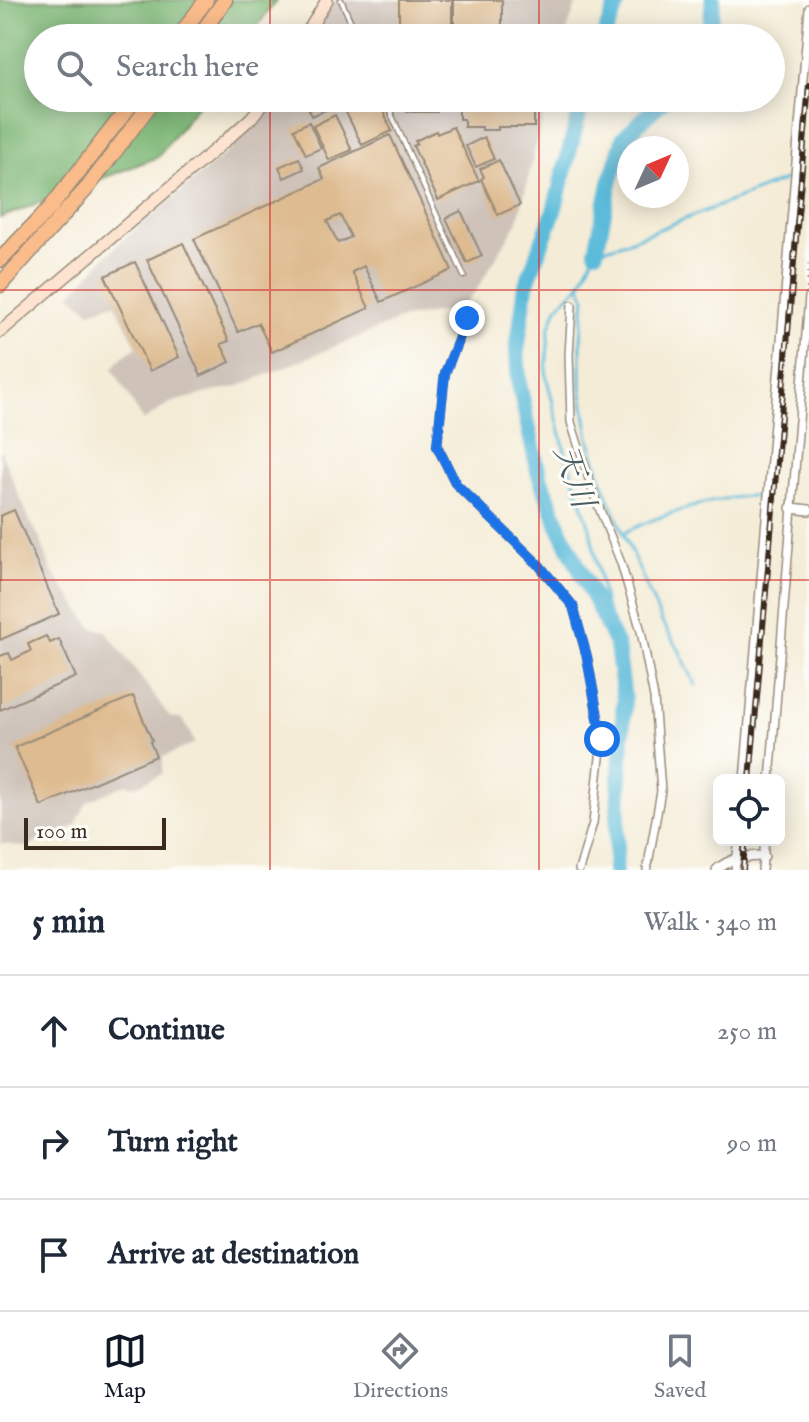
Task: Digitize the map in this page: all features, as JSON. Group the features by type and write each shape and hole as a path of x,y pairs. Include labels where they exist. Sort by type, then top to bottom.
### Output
{"highway":[{"path":"188,24 206,0"},
{"path":"208,24 225,0"},
{"path":"0,283 51,207 125,112"},
{"path":"0,259 23,248 88,187 144,112"}],"main road":[{"path":"312,24 327,0"},
{"path":"0,332 233,134 254,112"}],"street":[{"path":"745,774 809,8"},
{"path":"770,774 809,297"},
{"path":"572,305 569,355 571,422 633,604 654,698 661,791 647,870"},
{"path":"467,318 445,373 437,446 456,484 539,565 573,606 587,657 602,739 593,823 579,870"},
{"path":"791,508 809,510"},
{"path":"762,870 765,846"},
{"path":"717,870 725,862 735,864 764,856"}],"lane":[{"path":"341,0 352,24"},
{"path":"390,112 464,276"}],"shaded area":[{"path":"335,0 578,0 569,24 320,24"},
{"path":"265,112 544,112 518,221 476,291 456,314 446,311 404,318 239,386 172,402 143,421 113,369 121,358 137,347 115,303 90,311 71,294 119,243 230,150"},
{"path":"0,450 51,570 93,628 106,631 170,717 183,719 195,743 163,757 162,774 135,786 126,784 87,802 75,826 26,847 0,843"}],"green space":[{"path":"0,0 277,0 259,24 24,24 24,112 192,112 158,157 0,218"}],"building":[{"path":"399,0 452,0 452,24 399,24"},
{"path":"454,0 502,0 502,24 454,24"},
{"path":"346,112 383,112 392,131 362,145"},
{"path":"459,112 534,112 534,127 482,130 482,127 464,127 464,119 459,119"},
{"path":"335,115 352,150 329,160 313,126"},
{"path":"309,122 321,148 306,155 294,129"},
{"path":"453,127 479,181 438,200 413,146 417,144 415,141 436,131 437,134"},
{"path":"390,135 452,270 381,302 364,266 352,272 369,308 272,352 258,323 238,332 194,239 324,179 319,168","holes":["340,215 351,237 338,243 327,221"]},
{"path":"484,137 494,159 476,167 466,146"},
{"path":"299,158 304,169 284,178 279,167"},
{"path":"499,160 520,205 498,215 481,179 484,177 480,169"},
{"path":"461,211 482,256 467,263 446,218"},
{"path":"183,243 229,341 221,344 230,362 201,376 147,260"},
{"path":"135,262 179,357 150,371 105,276"},
{"path":"14,510 59,614 0,640 0,516"},
{"path":"46,636 50,643 59,639 76,677 0,710 0,656 9,653 12,660 31,651 28,644"},
{"path":"133,696 156,756 41,806 15,747"}],"waterway":[{"name":"天川","path":"609,24 619,0"},
{"path":"710,24 713,0"},
{"name":"天川","path":"579,112 554,211 526,285 517,351 519,384 539,475 562,533 617,646 624,699 615,870"},
{"path":"596,251 610,183 624,137 651,112"},
{"path":"610,632 590,528 566,455 546,375 549,329 557,307 580,285 596,251 790,178"},
{"path":"580,283 585,297 581,387 589,438 604,486 631,551 662,622 696,685"},
{"path":"624,533 689,508 726,499 757,496"}],"railway":[{"path":"751,774 809,85"},
{"path":"743,870 745,846"}],"route":[{"path":"467,318 445,373 437,446 456,484 539,565 573,606 587,657 602,739"}]}
